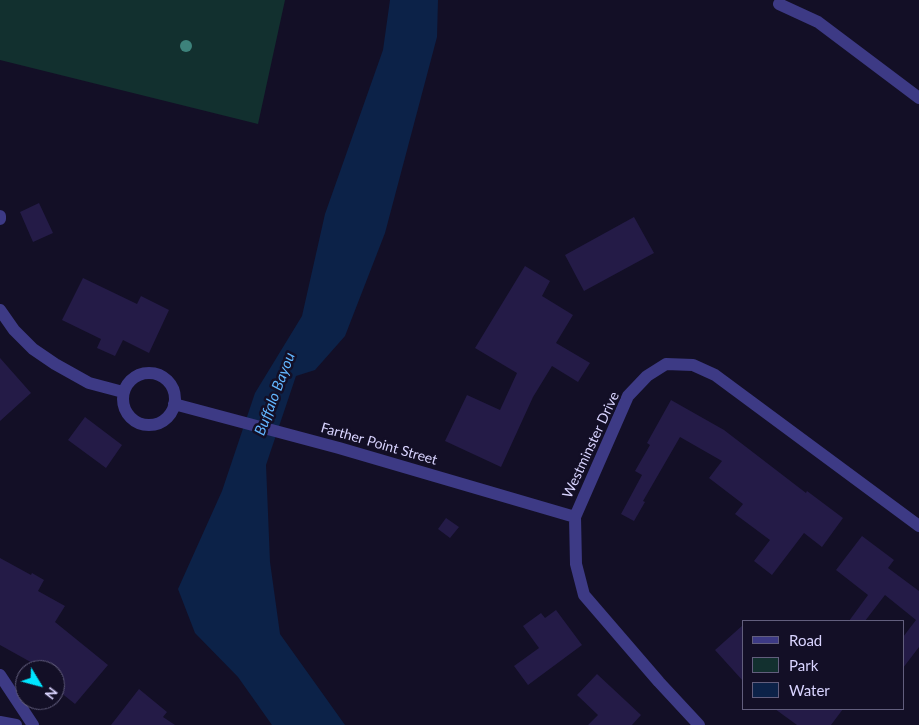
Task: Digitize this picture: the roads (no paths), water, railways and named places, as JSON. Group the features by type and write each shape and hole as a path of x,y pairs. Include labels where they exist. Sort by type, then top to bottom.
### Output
{"street":[{"path":"779,4 818,22 919,98"},
{"path":"0,310 14,330 33,349 55,364 89,383 123,392"},
{"name":"Westminster Drive","path":"698,725 584,595 576,564 575,517 628,396 647,376 666,364 693,366 715,375 919,526"},
{"path":"150,372 159,374 167,379 172,386 175,395 174,404 171,412 159,423 143,424 128,416 122,400 123,392 133,378 150,372"},
{"name":"Farther Point Street","path":"174,404 339,448 575,517"},
{"path":"0,674 34,725"},
{"path":"0,722 16,725"}],"water":[{"name":"Buffalo Bayou","path":"390,0 438,0 437,37 385,233 345,336 315,370 296,376 266,465 270,562 280,634 345,725 272,725 238,677 195,633 178,589 222,491 255,393 302,316 325,214 383,50"}]}
